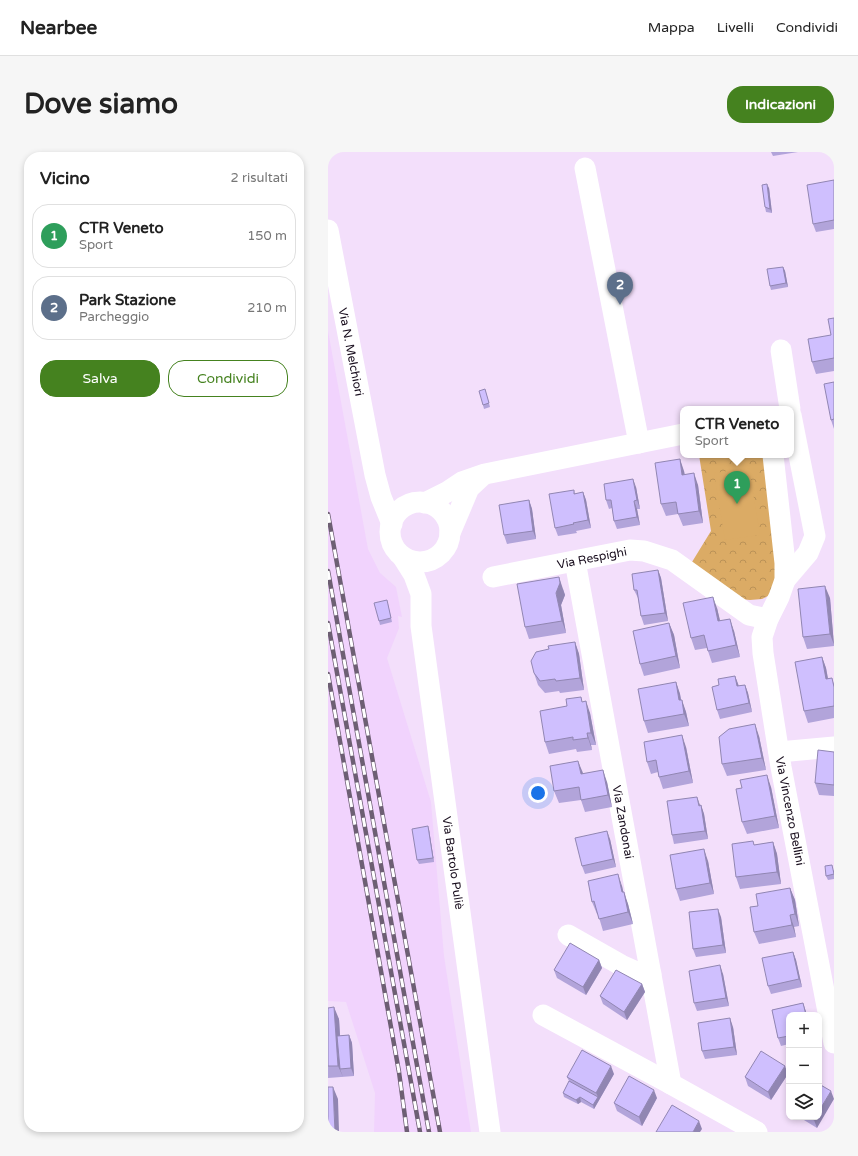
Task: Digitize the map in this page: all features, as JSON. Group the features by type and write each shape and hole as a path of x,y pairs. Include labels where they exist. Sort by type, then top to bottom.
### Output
{"street":[{"path":"585,168 639,443"},
{"name":"Via N. Melchiori","path":"328,230 375,474 381,497 392,524"},
{"path":"781,350 790,406"},
{"path":"785,580 808,553 815,536 794,430"},
{"path":"485,474 468,488 450,533 447,546 443,552 431,561 423,562 409,560 397,551 393,545 390,531 399,512 404,507 447,492 462,482 485,474 680,435"},
{"path":"773,458 785,564 785,580"},
{"path":"375,474 391,494 418,503 434,505 446,516 450,533"},
{"name":"Via Respighi","path":"493,578 630,550 644,551 672,560 749,615 768,619"},
{"name":"Via Bartolo Puliè","path":"402,556 414,574 421,594"},
{"name":"Via Bartolo Puliè","path":"437,557 427,574 421,594 421,626 490,1132"},
{"name":"Via Zandonai","path":"574,561 671,1084"},
{"name":"Via Vincenzo Bellini","path":"785,580 762,636 763,653 779,752 834,1044"},
{"path":"779,752 834,747"},
{"path":"568,935 621,965 640,973 651,974"},
{"path":"543,1015 757,1132"}],"shaded area":[{"path":"328,331 368,549 380,573 396,587 402,617 398,616 399,628 387,658 431,802 444,956 471,1132 374,1132 375,1093 346,1002 328,1001"}],"green space":[{"path":"699,458 763,458 776,542 775,581 770,595 762,599 739,599 692,562 711,531"},
{"path":"749,468 760,535 725,540 714,473"}],"building":[{"path":"834,180 834,220 813,224 807,185"},
{"path":"767,184 770,209 765,207 762,185"},
{"path":"783,267 786,283 770,286 767,269"},
{"path":"834,318 834,358 812,362 808,339 831,335 828,319"},
{"path":"834,382 834,419 831,420 824,384"},
{"path":"485,389 489,403 483,405 479,391"},
{"path":"680,459 682,475 694,473 699,511 678,514 676,502 661,504 655,463"},
{"path":"633,479 637,500 634,501 637,517 614,521 611,500 606,500 604,484"},
{"path":"574,490 574,494 583,492 588,520 555,528 549,494"},
{"path":"529,500 533,531 504,535 499,505"},
{"path":"658,570 665,613 641,616 637,590 634,590 632,574"},
{"path":"559,577 560,583 556,593 562,621 525,627 517,584"},
{"path":"825,586 830,634 803,637 798,589"},
{"path":"713,597 718,621 730,619 736,645 708,651 704,635 691,638 683,603"},
{"path":"387,600 391,618 379,621 374,603"},
{"path":"669,623 676,656 640,664 633,631"},
{"path":"575,642 580,678 540,681 534,673 531,661 536,652 549,649 548,646"},
{"path":"822,657 826,679 832,678 834,687 834,706 804,711 795,662"},
{"path":"735,676 737,686 745,685 749,703 717,710 712,687 719,685 718,679"},
{"path":"676,682 679,700 682,700 684,714 644,721 638,689"},
{"path":"581,697 582,702 586,701 591,733 587,733 588,738 573,740 573,737 545,742 540,711 567,706 566,699"},
{"path":"755,724 762,758 722,764 719,737 729,729"},
{"path":"682,735 689,771 659,777 656,760 647,762 644,742"},
{"path":"818,750 834,752 834,785 815,783"},
{"path":"578,761 581,774 603,770 608,795 581,800 579,787 554,791 550,766"},
{"path":"767,775 775,816 742,822 736,789 742,788 740,780"},
{"path":"697,797 699,806 701,805 705,831 672,835 667,801"},
{"path":"428,826 433,858 417,860 412,829"},
{"path":"607,831 613,859 582,866 575,838"},
{"path":"753,841 754,845 773,842 777,872 736,877 732,844"},
{"path":"704,849 710,883 676,889 670,855"},
{"path":"832,865 834,874 826,876 825,866"},
{"path":"618,874 622,892 624,892 628,912 599,919 594,901 592,902 588,881"},
{"path":"790,888 795,914 790,915 792,925 754,932 750,907 758,906 756,894"},
{"path":"718,909 723,945 693,949 689,912"},
{"path":"570,943 599,960 583,987 554,970"},
{"path":"793,952 799,979 768,986 762,958"},
{"path":"720,965 726,998 694,1003 689,971"},
{"path":"616,970 642,984 624,1012 600,996"},
{"path":"803,1003 805,1012 786,1012 786,1037 778,1038 772,1010"},
{"path":"334,1007 338,1066 328,1066 328,1008"},
{"path":"730,1018 734,1047 702,1051 698,1023"},
{"path":"349,1035 351,1068 340,1069 337,1036"},
{"path":"582,1050 611,1066 596,1093 567,1077"},
{"path":"761,1051 785,1066 768,1092 745,1077"},
{"path":"629,1076 654,1090 639,1117 614,1103"},
{"path":"569,1081 598,1097 593,1105 580,1097 576,1100 563,1093"},
{"path":"822,1086 831,1091 822,1106"},
{"path":"328,1087 333,1087 335,1132 328,1132"},
{"path":"672,1105 699,1121 693,1132 656,1132"}],"railway":[{"path":"328,514 440,1132"},
{"path":"328,571 429,1132"},
{"path":"328,623 420,1132"},
{"path":"328,674 399,1072 407,1132"}],"place":[{"name":"Park Stazione","path":"620,305"},
{"name":"CTR Veneto","path":"737,504"}]}
